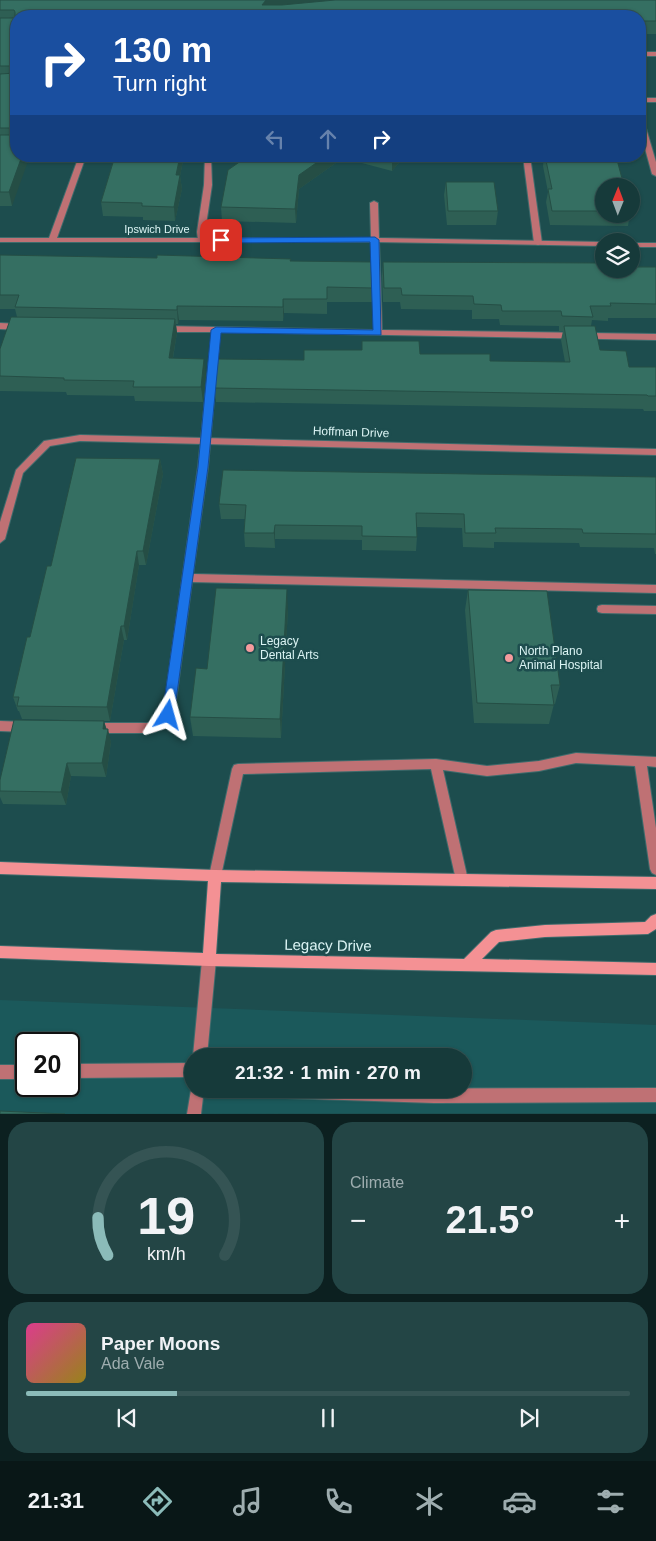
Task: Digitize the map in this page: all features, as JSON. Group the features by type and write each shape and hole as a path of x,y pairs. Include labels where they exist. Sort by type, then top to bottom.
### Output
{"main road":[{"path":"0,868 215,876 656,883"},
{"path":"209,960 215,876"},
{"path":"468,964 496,936 545,931 648,928 656,920"},
{"name":"Legacy Drive","path":"0,952 209,960 656,969"}],"street":[{"path":"646,139 656,174"},
{"path":"52,241 81,162"},
{"path":"202,240 201,232 208,184 208,162"},
{"path":"527,162 538,243"},
{"path":"374,203 378,333"},
{"name":"Ipswich Drive","path":"0,240 375,240 595,244"},
{"path":"640,245 656,245"},
{"path":"0,326 30,327"},
{"path":"157,329 656,337"},
{"path":"85,728 151,728 162,725 168,715 188,578 216,330"},
{"name":"Hoffman Drive","path":"0,539 19,472 47,444 80,438 205,440 501,450 656,452"},
{"path":"188,578 656,590"},
{"path":"602,609 656,610"},
{"path":"0,726 38,727"},
{"path":"215,876 238,769 436,764 487,771 539,766 576,758 656,762"},
{"path":"640,762 656,869"},
{"path":"436,764 462,880"},
{"path":"201,1048 209,960"},
{"path":"80,1072 184,1070"},
{"path":"0,1072 15,1072"},
{"path":"472,1096 656,1094"},
{"path":"194,1114 195,1098"}],"shaded area":[{"path":"0,1000 656,1025 656,1113 0,1114"}],"building":[{"path":"0,0 266,0 262,5 282,5 335,0 656,0 656,21 646,21 646,10 0,10"},
{"path":"0,18 10,18 10,66 0,66"},
{"path":"10,73 10,128 0,128 0,74"},
{"path":"0,135 10,135 10,162 20,162 9,192 0,192"},
{"path":"113,162 179,162 176,175 180,175 174,207 142,206 142,203 101,202"},
{"path":"239,162 317,162 299,175 295,209 221,207 228,170"},
{"path":"546,162 618,162 622,178 595,178 595,211 552,211 548,189 552,189"},
{"path":"446,182 494,182 498,211 448,211"},
{"path":"0,255 157,258 157,255 291,259 290,261 371,262 372,288 327,287 327,299 283,299 283,307 177,306 177,310 15,307 19,295 0,295"},
{"path":"383,262 595,263 595,278 640,278 640,267 656,267 656,304 610,303 611,306 590,306 593,317 562,316 561,311 502,311 501,305 474,304 473,296 402,295 401,288 384,288"},
{"path":"11,317 175,319 169,358 204,359 201,387 133,387 134,381 64,380 64,378 0,376 0,349"},
{"path":"564,326 595,326 600,350 626,351 629,367 656,367 656,396 214,388 217,359 304,360 304,350 362,350 362,341 419,341 420,354 490,354 490,361 570,362"},
{"path":"76,458 160,459 143,551 137,551 124,626 121,626 107,707 17,706 19,697 13,697 27,637 30,637 47,566 51,566"},
{"path":"223,470 656,477 656,534 583,533 582,529 495,528 496,533 465,533 464,514 416,513 417,537 362,536 362,526 275,525 274,533 244,533 246,505 219,504"},
{"name":"Legacy Dental Arts","path":"216,588 287,589 280,719 190,717 196,668 207,669"},
{"name":"North Plano Animal Hospital","path":"468,590 547,591 560,685 551,685 554,705 477,703"},
{"path":"14,720 104,721 103,729 108,729 102,763 67,763 61,792 0,791 0,780"},
{"path":"0,1111 65,1114 0,1114"}],"place":[{"name":"Legacy Dental Arts","path":"250,648"},
{"name":"North Plano Animal Hospital","path":"509,658"}],"route":[{"path":"168,715 203,467 216,330 378,333 375,240 221,240"}]}
